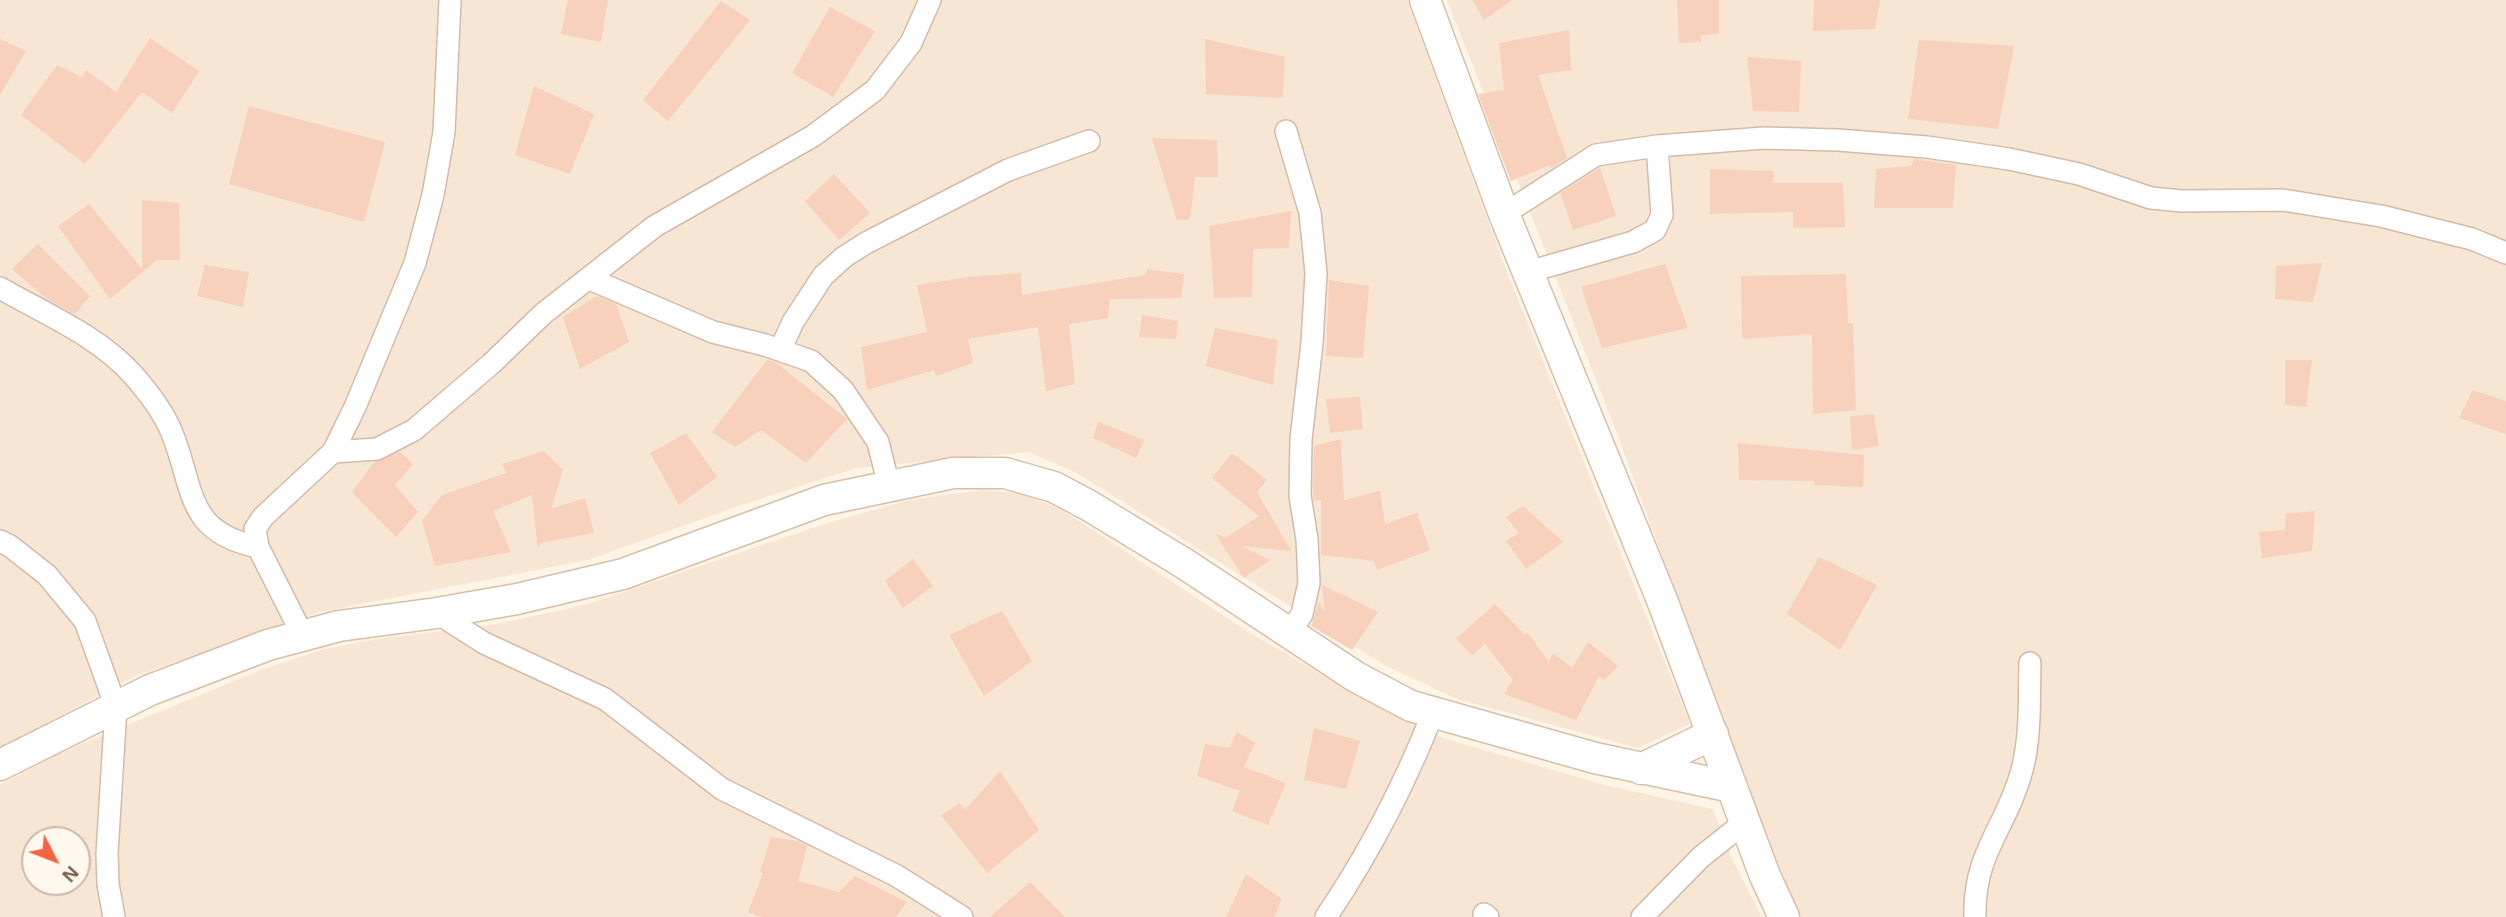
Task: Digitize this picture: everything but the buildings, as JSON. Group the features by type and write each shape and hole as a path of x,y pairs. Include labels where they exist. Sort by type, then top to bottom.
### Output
{"main road":[{"path":"1425,0 1504,214 1662,600 1765,876 1784,917"},
{"path":"0,765 150,690 268,645 339,626 517,599 623,574 824,500 953,473 1005,473 1054,487 1088,505 1185,564 1356,677 1411,706 1641,769 1732,787"},
{"path":"1641,769 1713,734"}],"street":[{"path":"303,636 258,547 255,529 263,517 333,452 355,407 415,263 433,195 444,132 450,0"},
{"path":"333,452 377,449 414,430 491,364 544,313 655,226 813,136 875,90 911,43 930,0"},
{"path":"1286,131 1310,213 1316,273 1301,450 1300,496 1307,539 1309,583 1303,614 1289,634"},
{"path":"1504,214 1596,155 1657,146 1764,138 1927,147 2009,159 2079,174 2151,198 2182,201 2283,200 2381,216 2472,239 2506,253"},
{"path":"780,350 793,322 823,276 844,257 1008,170 1089,141"},
{"path":"1528,272 1633,242 1655,230 1662,215 1657,146"},
{"path":"590,279 713,332 811,361 843,390 878,442 889,486"},
{"path":"0,288 91,340 118,359 134,376 171,431 182,460 192,501 214,530 239,544 258,547"},
{"path":"0,541 10,545 47,575 85,621 116,707 107,854 108,884 114,917"},
{"path":"437,613 484,643 605,699 722,789 897,876 962,917"},
{"path":"1975,917 1976,882 1985,852 2007,812 2022,771 2028,733 2030,663"},
{"path":"1326,917 1384,826 1409,774 1433,713"},
{"path":"1642,917 1701,857 1745,822"}],"shaded area":[{"path":"0,0 1407,0 1505,267 1690,724 1638,748 1457,699 1384,665 1075,472 1029,452 856,468 588,560 320,612 135,676 0,748"},
{"path":"1447,0 2506,0 2506,917 1801,917 1769,845 1616,431"},
{"path":"982,490 1022,493 1062,510 1252,634 1354,693 1446,739 1605,785 1713,809 1732,859 1762,917 0,917 0,785 60,753 258,671 321,650 377,639 496,624 585,605 827,523 910,500"}]}
